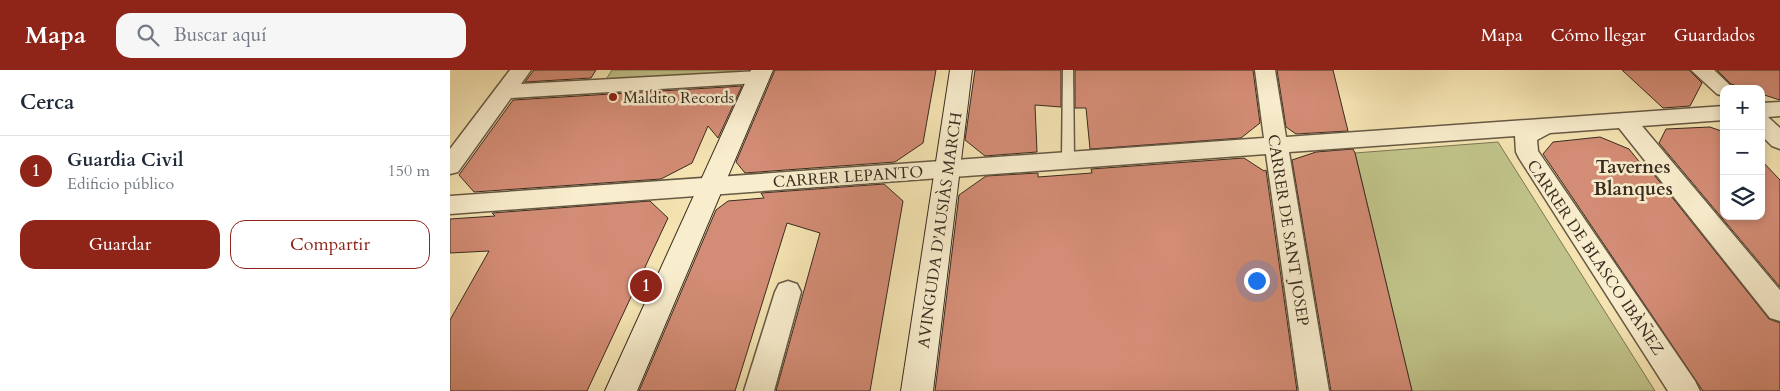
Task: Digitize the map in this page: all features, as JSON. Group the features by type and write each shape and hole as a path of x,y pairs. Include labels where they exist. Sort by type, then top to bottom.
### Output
{"street":[{"path":"450,166 521,70"},
{"name":"AVINGUDA D'AUSIÀS MARCH","path":"917,391 961,70"},
{"name":"CARRER DE SANT JOSEP","path":"1265,70 1314,391"},
{"path":"1701,70 1720,86"},
{"path":"504,92 761,73 622,391"},
{"path":"1765,110 1780,109"},
{"name":"CARRER LEPANTO","path":"450,205 1720,113"},
{"path":"1625,121 1780,310"},
{"path":"1765,126 1780,141"},
{"name":"CARRER DE BLASCO IBÀÑEZ","path":"1544,127 1526,136 1526,152 1685,391"},
{"path":"759,391 788,292"}],"lane":[{"path":"1068,70 1068,160"}],"green space":[{"path":"612,70 741,70 740,73 605,81"},
{"path":"1498,142 1655,391 1412,391 1355,153"}],"building":[{"path":"534,70 596,70 591,78 525,82"},
{"path":"775,70 936,70 923,143 895,162 745,173 736,162"},
{"path":"975,70 1061,70 1061,107 1035,105 1037,152 985,156 965,140"},
{"path":"1075,70 1253,70 1260,123 1241,138 1090,149 1086,108 1075,108"},
{"path":"1277,70 1333,70 1348,131 1296,134 1286,127"},
{"path":"1622,70 1689,70 1702,83 1690,106 1663,108"},
{"path":"1717,70 1780,70 1780,100 1765,95 1765,85 1731,84"},
{"path":"742,86 718,138 708,126 692,163 661,179 474,192 459,175 513,100"},
{"path":"1710,127 1720,131 1720,216 1659,143 1666,129"},
{"path":"1600,137 1629,149 1645,169 1647,166 1769,319 1780,323 1780,391 1703,391 1543,154 1553,142"},
{"path":"1353,149 1412,391 1331,391 1292,160 1316,152"},
{"path":"1244,158 1264,171 1266,170 1297,391 935,391 959,195 986,176 1038,173 1038,177 1092,173 1091,169"},
{"path":"1765,164 1780,180 1780,287 1724,220 1765,220"},
{"path":"884,184 903,201 870,391 776,391 820,233 787,223 735,391 639,391 716,210 728,201 764,198 761,193"},
{"path":"650,201 668,218 587,391 450,391 450,320 489,251 450,253 450,219 495,216 492,213"}],"place":[{"name":"Maldito Records","path":"613,97"},
{"name":"Guardia Civil","path":"646,286"}],"district":[{"name":"Tavernes Blanques","path":"1633,177"}]}
